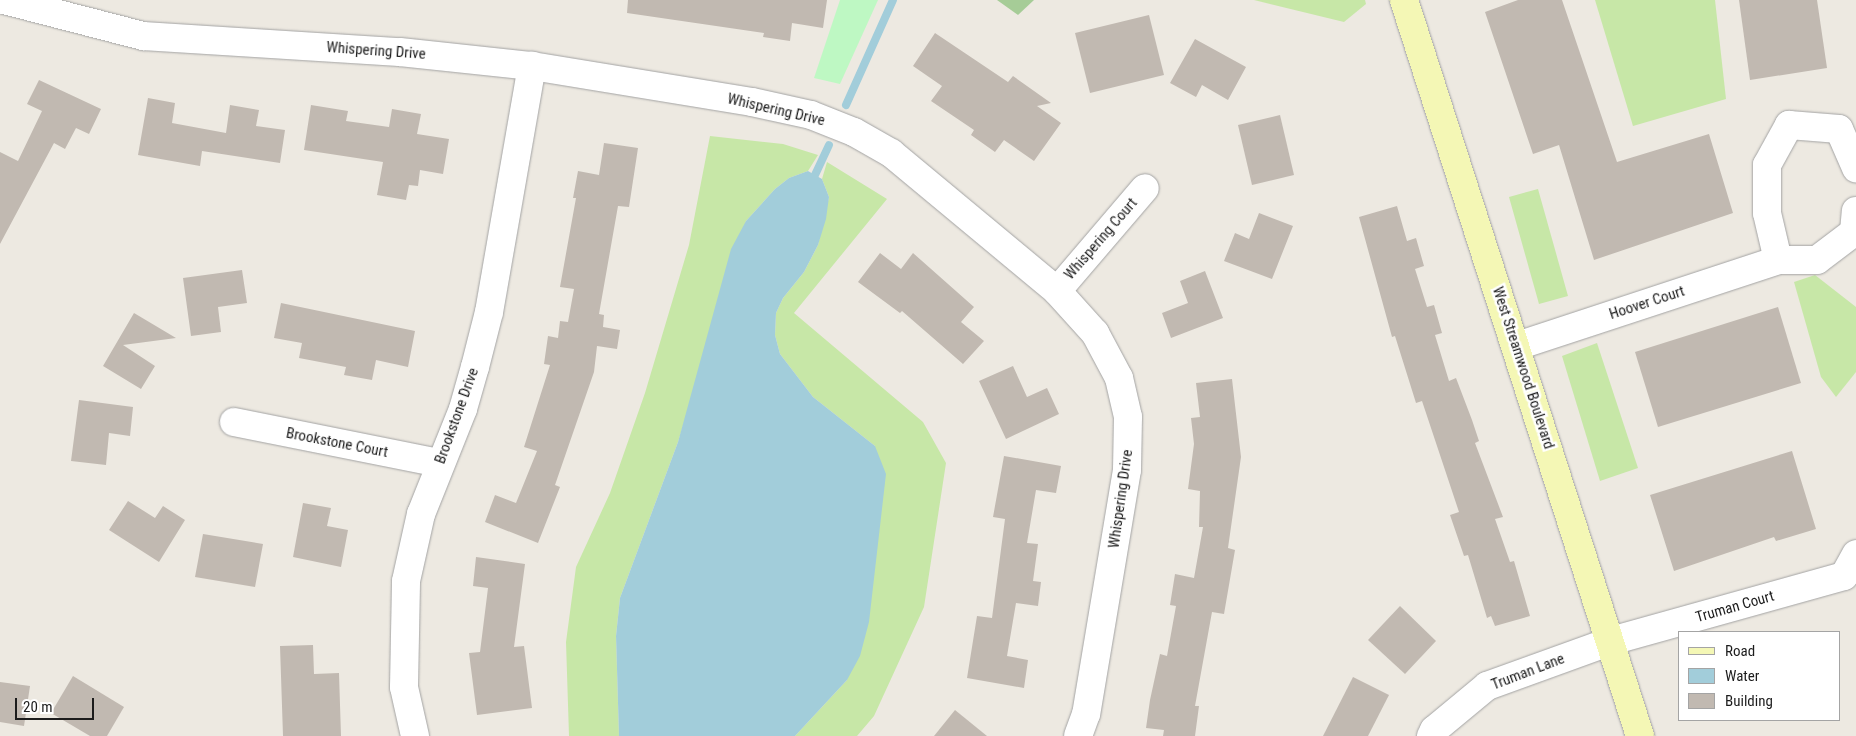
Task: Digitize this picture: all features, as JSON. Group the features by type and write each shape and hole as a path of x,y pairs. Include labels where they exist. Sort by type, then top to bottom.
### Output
{"street":[{"path":"0,9 4,0"},
{"name":"Whispering Drive","path":"4,0 143,36 400,52 532,66 752,102 811,115 854,132 919,174 1057,290 1095,333 1119,378 1128,417 1127,470 1086,714 1078,736"},
{"name":"West Streamwood Boulevard","path":"1404,0 1517,346 1640,736"},
{"name":"Brookstone Drive","path":"415,736 404,687 406,581 421,514 463,409 488,312 532,66"},
{"path":"1778,260 1767,213 1767,165 1789,125 1839,129 1856,168"},
{"name":"Whispering Court","path":"1057,290 1145,188"},
{"name":"Hoover Court","path":"1517,346 1778,260 1817,260 1854,232 1856,210"},
{"name":"Brookstone Court","path":"234,422 440,463"},
{"name":"Truman Court","path":"1610,641 1844,576 1855,564"},
{"name":"Truman Lane","path":"1432,736 1434,730 1487,686 1610,641"}],"green space":[{"path":"840,0 878,0 840,84 814,78"},
{"path":"997,0 1034,0 1018,15"},
{"path":"1254,0 1365,0 1366,4 1344,22"},
{"path":"1595,0 1715,0 1726,99 1633,126"},
{"path":"710,136 783,144 818,155 808,171 789,178 775,189 746,221 678,442 620,598 616,636 619,736 569,736 566,642 576,567 610,493 645,393 689,245"},
{"path":"827,162 887,199 794,313 923,422 946,463 924,607 874,716 857,736 795,736 847,680 875,446 813,397 780,354 775,335 776,313 783,298 804,272 818,245 829,197 822,179"},
{"path":"1538,189 1568,296 1539,304 1509,197"},
{"path":"1815,275 1856,307 1856,372 1836,397 1821,377 1794,282"},
{"path":"1597,343 1638,468 1600,481 1562,356"}],"water":[{"path":"808,171 822,179 829,197 826,219 818,245 804,272 783,298 776,313 775,335 780,354 813,397 875,446 886,474 869,622 860,656 847,680 795,736 619,736 616,636 620,598 678,442 731,249 746,221 775,189 789,178"}],"building":[{"path":"628,0 827,0 823,28 792,23 790,41 763,37 764,33 627,13"},
{"path":"1518,0 1562,0 1617,162 1709,134 1733,213 1594,260 1559,145 1533,154 1485,12"},
{"path":"1739,0 1817,0 1827,68 1750,80"},
{"path":"1149,15 1164,75 1090,93 1075,33"},
{"path":"935,33 1008,82 1013,76 1051,103 1037,106 1061,123 1034,161 1004,140 995,152 971,135 974,130 931,101 942,86 913,66"},
{"path":"1195,39 1246,67 1228,100 1202,85 1196,97 1170,83"},
{"path":"39,80 101,109 89,134 76,128 65,149 54,143 0,244 0,152 18,161 42,111 27,104"},
{"path":"148,98 175,103 172,123 226,133 230,105 259,110 256,126 285,130 280,163 202,151 200,166 138,155"},
{"path":"311,105 348,111 346,121 389,127 392,109 421,114 417,134 449,139 443,174 420,170 418,186 409,185 406,200 377,195 383,162 304,150"},
{"path":"1280,115 1294,175 1252,185 1238,125"},
{"path":"604,143 638,148 629,207 618,206 599,314 604,315 603,327 620,330 617,349 597,346 594,372 555,485 560,487 538,543 485,522 495,495 516,503 537,451 524,447 550,365 544,364 548,336 558,338 560,321 568,322 574,289 560,287 576,198 573,198 578,171 599,175"},
{"path":"1397,206 1407,241 1416,238 1424,266 1415,269 1427,307 1434,305 1442,333 1435,335 1449,381 1456,378 1472,420 1479,441 1475,443 1503,517 1495,519 1510,562 1514,561 1530,616 1495,626 1491,616 1487,618 1468,555 1464,556 1450,515 1459,512 1422,401 1416,403 1395,336 1392,337 1359,217"},
{"path":"1259,213 1293,226 1272,279 1224,261 1235,233 1249,239"},
{"path":"880,253 901,269 913,253 974,307 961,322 984,341 963,364 902,311 900,313 858,282"},
{"path":"242,270 247,303 218,307 221,332 191,336 183,278"},
{"path":"1205,271 1223,318 1171,338 1162,313 1188,303 1180,281"},
{"path":"281,303 415,331 408,367 376,360 372,380 344,375 346,367 299,358 302,343 274,338"},
{"path":"1778,307 1801,383 1658,427 1635,352"},
{"path":"134,313 176,338 123,345 155,366 141,389 103,366"},
{"path":"1013,366 1027,397 1047,388 1059,414 1006,439 979,381"},
{"path":"1232,379 1241,457 1228,548 1235,550 1224,614 1212,612 1195,706 1199,706 1195,736 1163,736 1164,730 1146,728 1150,700 1160,654 1167,656 1176,606 1170,605 1175,574 1194,578 1203,527 1199,527 1200,491 1188,489 1194,444 1191,418 1200,417 1196,383"},
{"path":"79,400 133,407 130,436 109,433 106,465 71,461"},
{"path":"1792,451 1816,529 1776,541 1774,537 1674,571 1650,495"},
{"path":"1004,456 1061,466 1056,493 1036,490 1027,543 1038,544 1033,581 1041,582 1038,606 1016,603 1007,656 1028,660 1024,688 967,678 977,616 992,618 1005,519 993,517"},
{"path":"128,501 155,518 163,506 185,520 159,562 109,530"},
{"path":"303,503 331,508 327,526 348,530 341,567 293,557"},
{"path":"203,534 263,544 255,587 195,577"},
{"path":"476,557 525,564 514,647 524,646 532,708 477,715 469,653 480,652 488,588 473,586"},
{"path":"1400,606 1436,641 1405,674 1368,640"},
{"path":"313,645 314,674 339,673 341,736 283,736 280,646"},
{"path":"73,676 124,707 107,736 90,736 51,713"},
{"path":"1353,677 1389,695 1368,736 1323,736"},
{"path":"0,682 30,686 24,726 0,722"},
{"path":"955,710 987,736 934,736"}],"waterway":[{"path":"846,105 893,0"},
{"path":"815,175 829,145"}]}
